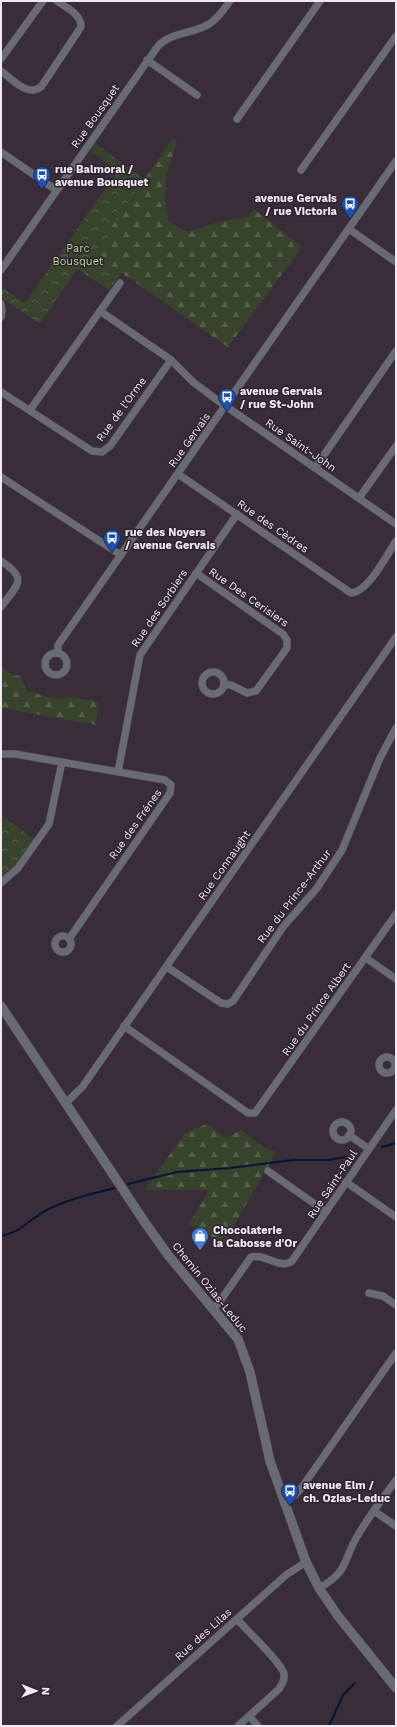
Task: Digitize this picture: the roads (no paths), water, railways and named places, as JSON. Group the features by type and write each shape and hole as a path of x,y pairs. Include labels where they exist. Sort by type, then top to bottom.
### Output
{"street":[{"path":"1,59 43,1"},
{"path":"1,71 28,90 36,90 42,85 81,27 77,15 57,1"},
{"name":"Rue Bousquet","path":"1,270 158,46 166,39 203,27 213,22 230,1"},
{"path":"237,119 320,1"},
{"path":"301,170 396,36"},
{"path":"147,60 197,95"},
{"path":"1,152 56,190"},
{"name":"Rue Gervais","path":"58,653 58,645 396,161"},
{"path":"349,229 395,258"},
{"path":"30,410 120,283"},
{"path":"1,304 1,317"},
{"name":"Rue Saint-John","path":"100,311 171,360 193,382 226,406 396,524"},
{"path":"315,468 396,351"},
{"name":"Rue de l'Orme","path":"1,392 92,451 102,452 110,446 171,360"},
{"path":"359,498 396,446"},
{"name":"Rue des Cèdres","path":"178,474 347,591 356,593 366,585 396,541"},
{"path":"1,477 121,555"},
{"name":"Rue des Sorbiers","path":"118,772 140,655 237,514"},
{"path":"1,561 14,569 18,579 17,585 1,607"},
{"name":"Rue Des Cerisiers","path":"196,573 283,634 288,640 287,648 256,691 247,693 231,685 224,684"},
{"name":"Rue Connaught","path":"66,1103 78,1092 167,967 396,637"},
{"name":"Rue du Prince-Arthur","path":"167,967 221,1003 228,1004 233,1001 283,927 313,893 342,850 380,758 396,728"},
{"name":"Rue des Frénes","path":"1,753 15,754 118,772 167,781 170,784 172,790 69,939"},
{"path":"1,883 18,868 49,824 62,762"},
{"name":"Rue du Prince Albert","path":"124,1026 252,1114 257,1112 396,914"},
{"path":"366,958 396,979"},
{"name":"Chemin Ozias-Leduc","path":"1,1006 168,1255 232,1330 242,1348 250,1372 264,1443 283,1501 306,1562 319,1588 354,1638 396,1688"},
{"name":"Rue Saint-Paul","path":"213,1308 218,1304 250,1258 256,1256 284,1264 292,1261 396,1110"},
{"name":"Rue Saint-Paul","path":"349,1135 368,1149"},
{"path":"268,1171 326,1212"},
{"path":"346,1182 396,1217"},
{"path":"369,1293 383,1296 396,1305"},
{"path":"283,1501 295,1495 300,1490 396,1352"},
{"path":"319,1588 333,1580 342,1571 356,1538 396,1480"},
{"path":"374,1511 396,1526"},
{"name":"Rue des Lilas","path":"117,1726 294,1568 306,1562"},
{"path":"236,1619 280,1666 284,1676 280,1687 238,1726"},
{"path":"249,1716 258,1726"}],"waterway":[{"path":"382,1147 396,1143"},
{"path":"128,1184 177,1172 230,1168 292,1160 329,1160 345,1157"},
{"path":"1,1236 15,1232 55,1206 80,1197 115,1188"},
{"path":"329,1726 343,1695 355,1683"}],"place":[{"name":"rue Balmoral / avenue Bousquet","path":"42,190"},
{"name":"avenue Gervais / rue Victoria","path":"350,219"},
{"name":"avenue Gervais / rue St-John","path":"227,412"},
{"name":"rue des Noyers / avenue Gervais","path":"112,553"},
{"name":"Chocolaterie la Cabosse d'Or","path":"200,1251"},
{"name":"avenue Elm / ch. Ozias-Leduc","path":"290,1506"}],"park label":[{"name":"Parc Bousquet","path":"78,254"}]}
